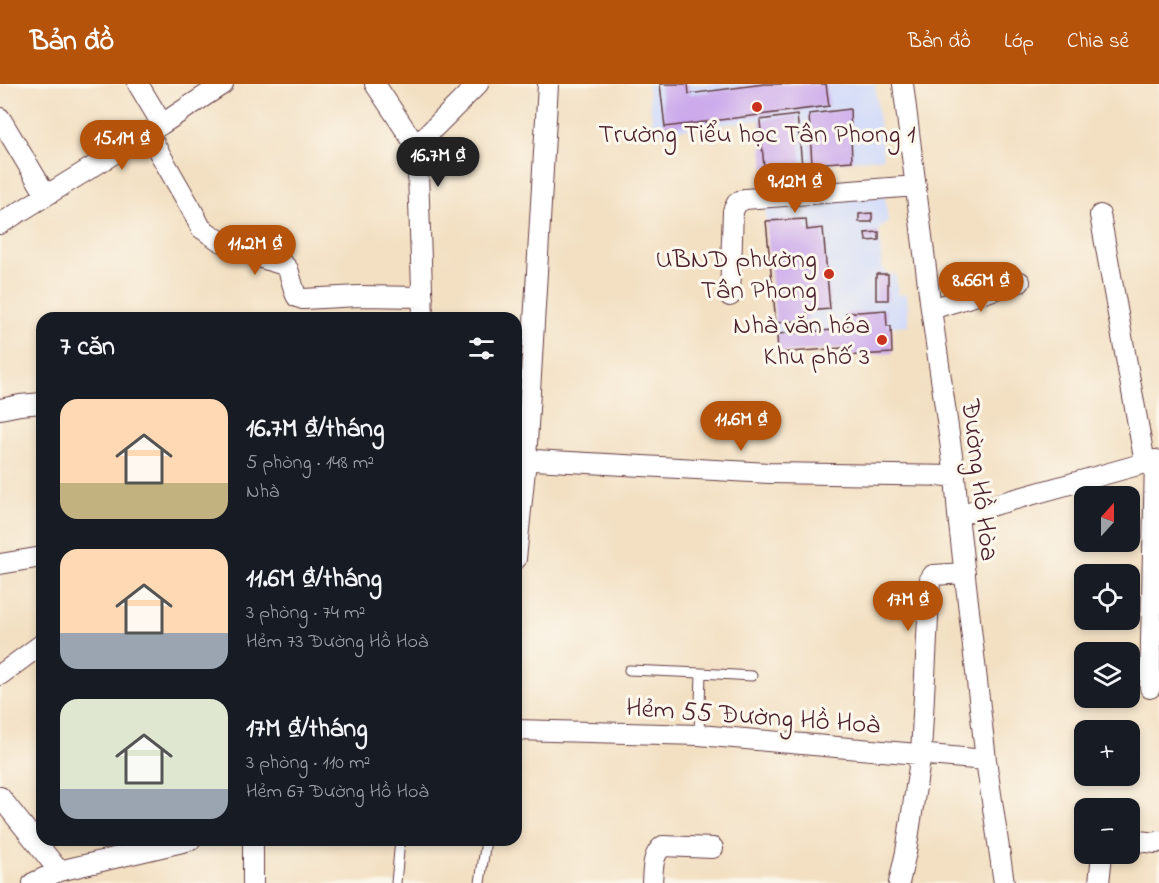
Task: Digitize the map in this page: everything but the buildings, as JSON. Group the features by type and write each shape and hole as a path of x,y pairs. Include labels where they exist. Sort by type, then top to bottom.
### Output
{"street":[{"path":"138,84 155,128 201,228 220,241 255,256 285,265 297,297 303,299 358,296 423,297"},
{"path":"0,224 223,84"},
{"path":"375,84 416,146 423,312"},
{"path":"416,146 478,84"},
{"path":"522,446 548,84"},
{"name":"Đường Hồ Hòa","path":"903,84 931,309 955,476 987,760 1004,883"},
{"path":"0,118 46,195"},
{"path":"730,296 733,211 737,203 745,199 916,186"},
{"path":"1100,215 1153,461 1150,688"},
{"path":"931,309 1020,282"},
{"path":"0,409 36,404"},
{"path":"522,460 769,473 955,476"},
{"path":"958,515 1153,461"},
{"path":"0,564 36,557"},
{"path":"899,883 921,754 930,579 933,575 965,573"},
{"path":"0,675 36,648"},
{"name":"Hẻm 55 Đường Hồ Hoà","path":"522,730 699,735 987,760"},
{"path":"0,797 36,842"},
{"path":"1140,841 1156,843 1159,841"},
{"path":"39,846 59,871"},
{"path":"33,883 59,871 128,848 144,846"},
{"path":"253,846 253,883"},
{"path":"652,883 654,859 657,850 663,846 713,848"},
{"path":"1099,883 1101,864"}],"lane":[{"path":"628,670 752,676"},
{"path":"699,735 701,674"},
{"path":"396,883 399,846"},
{"path":"480,883 485,846"}],"shaded area":[{"path":"647,84 875,84 883,158 764,168 760,120 654,133"},
{"name":"UBND phường Tân Phong","path":"885,196 888,223 881,226 879,232 882,265 888,274 896,274 898,295 907,294 909,325 841,330 778,353 765,204"}],"place":[{"name":"Trường Tiểu học Tân Phong 1","path":"757,107"},
{"name":"UBND phường Tân Phong","path":"829,274"},
{"name":"Nhà văn hóa Khu phố 3","path":"882,340"}]}
